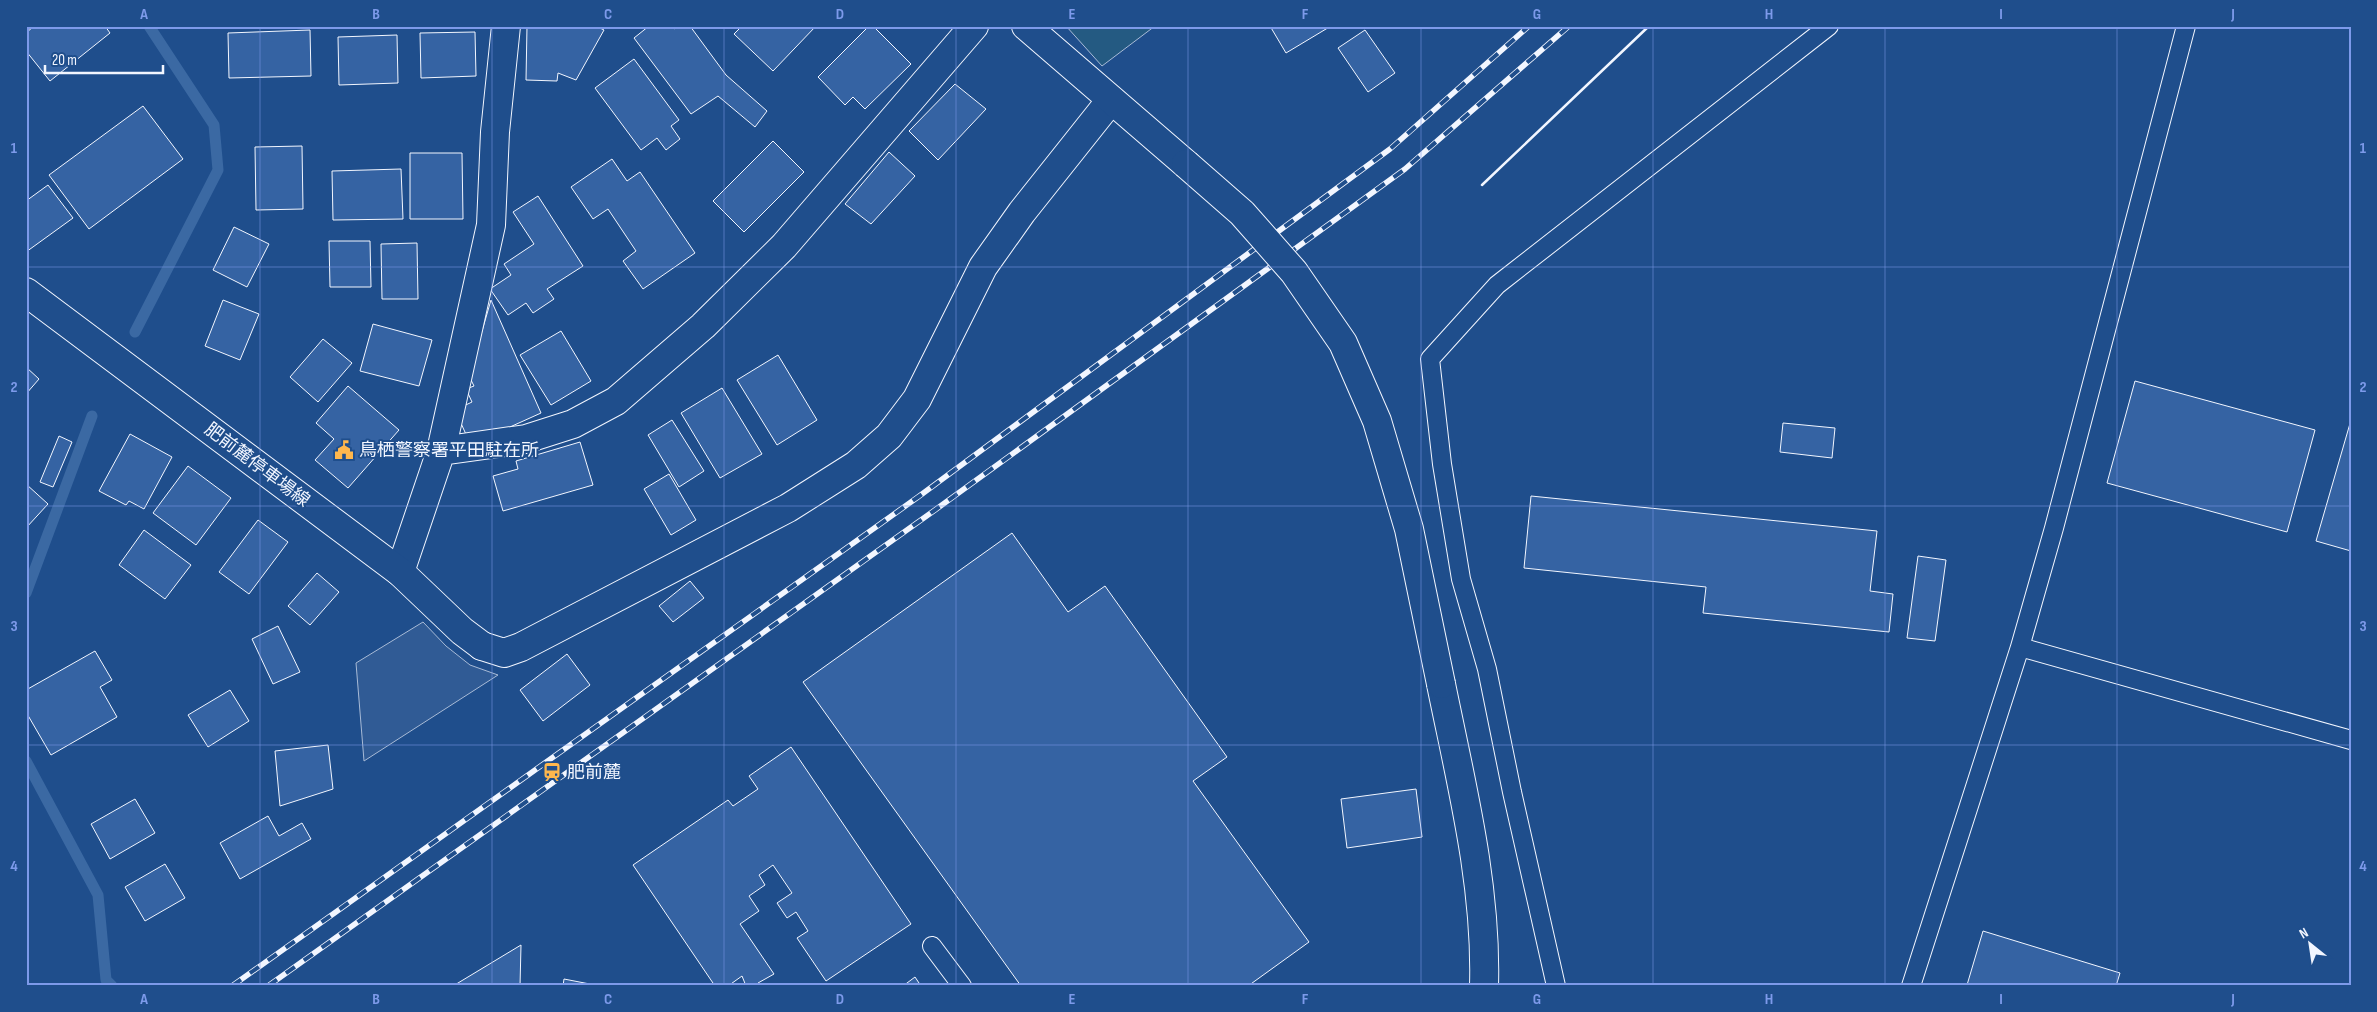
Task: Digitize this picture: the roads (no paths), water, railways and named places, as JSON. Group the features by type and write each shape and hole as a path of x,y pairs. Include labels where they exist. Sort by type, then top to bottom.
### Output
{"street":[{"path":"400,572 441,451 491,225 495,132 506,26"},
{"path":"441,451 526,438 573,424 616,401 703,326 784,246 974,26"},
{"path":"1026,26 1242,213 1294,272 1343,343 1377,421 1409,529 1474,846 1485,960 1484,986"},
{"name":"肥前麓停車場線","path":"26,292 400,572 462,631 482,646 504,654 521,647 788,508 856,464 889,436 917,399 983,268 1022,212 1111,100"}],"lane":[{"path":"1556,986 1514,801 1487,669 1461,579 1442,464 1430,359 1497,285 1829,26"},
{"path":"1911,986 2020,646 2054,528 2186,26"},
{"path":"2020,646 2351,740"},
{"path":"932,946 962,986"}],"waterway":[{"path":"135,332 218,170 214,125 149,26"},
{"path":"26,593 92,416"},
{"path":"26,761 98,895 106,980 112,986"}],"railway":[{"path":"232,986 918,497 1390,149 1529,26"},
{"path":"268,986 935,510 1405,169 1569,26"}],"place":[{"name":"鳥栖警察署平田駐在所","path":"344,450"},
{"name":"肥前麓","path":"552,772"}]}
